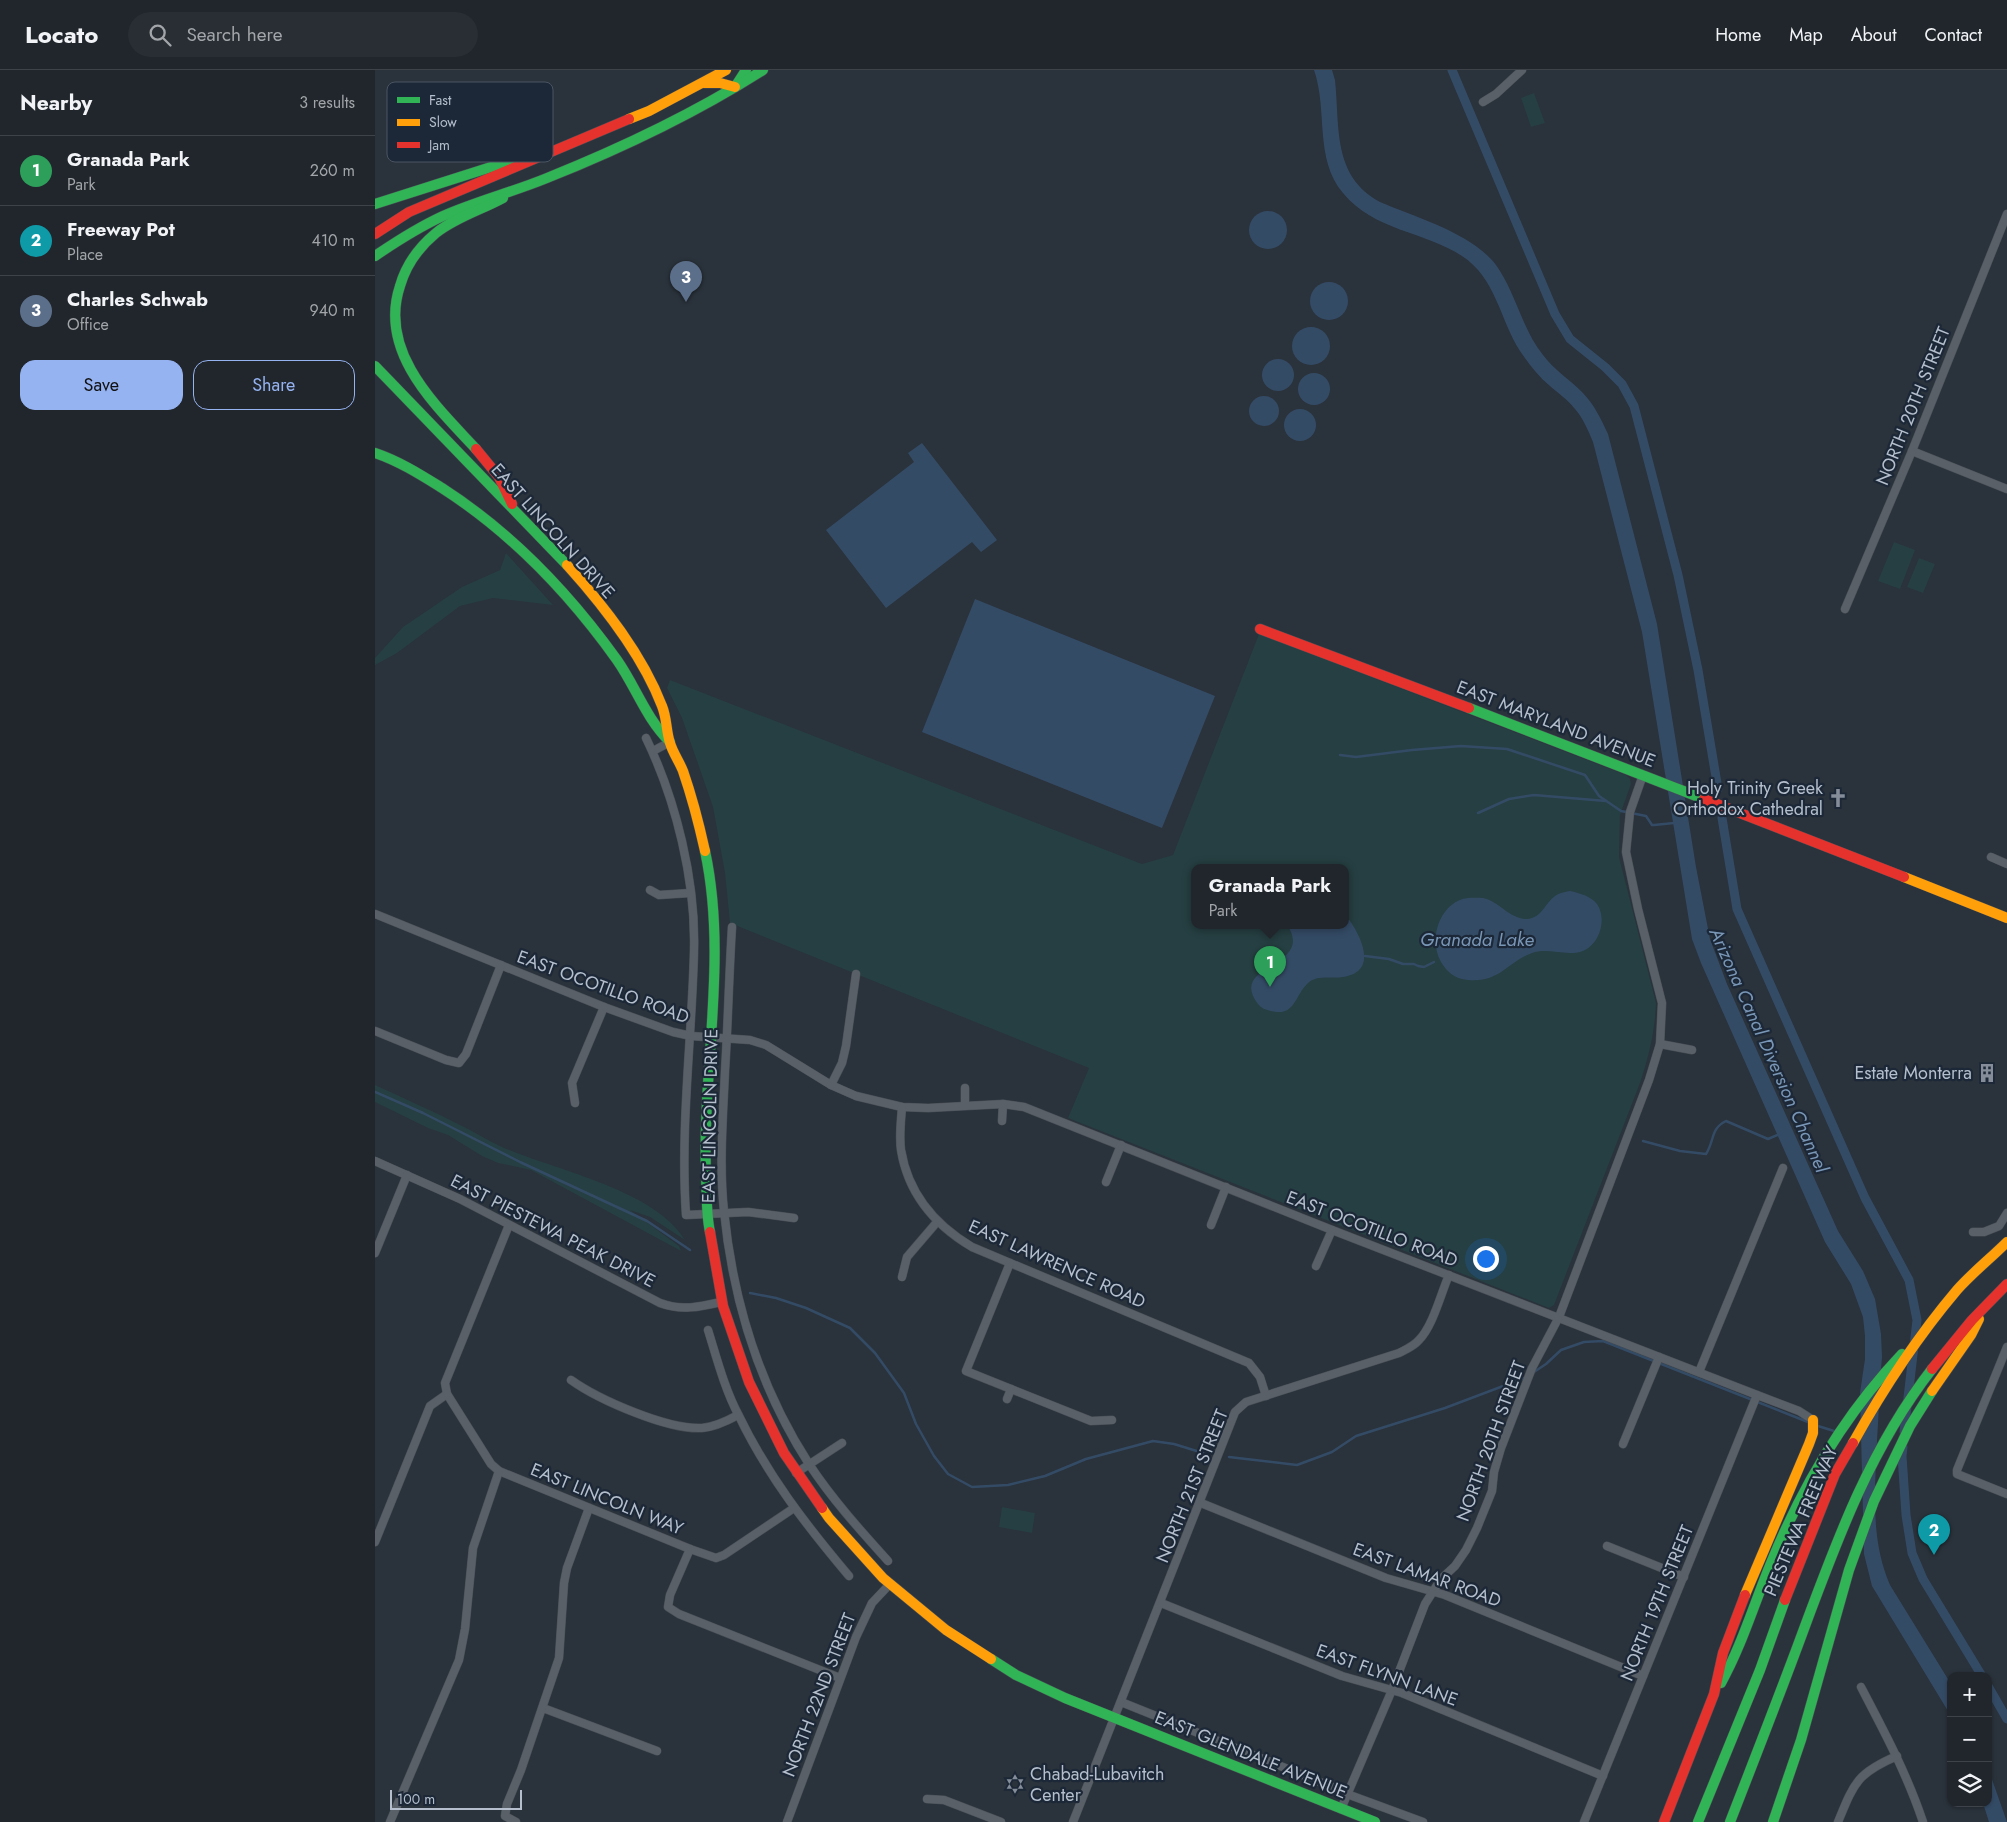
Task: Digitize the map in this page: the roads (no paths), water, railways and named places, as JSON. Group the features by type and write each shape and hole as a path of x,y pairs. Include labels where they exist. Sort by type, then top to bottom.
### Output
{"main road":[{"path":"553,151 617,126 726,70"},
{"path":"735,87 746,70"},
{"path":"375,256 415,230 443,216 517,190 645,136 763,70"},
{"path":"703,83 720,83 735,87"},
{"path":"375,204 508,162"},
{"path":"375,234 416,209 525,162"},
{"path":"517,190 487,208 449,225 420,248 409,264 401,282 396,304 395,322 397,342 409,369 422,388 499,478 517,514"},
{"name":"EAST LINCOLN DRIVE","path":"375,366 553,551 615,625 655,689 667,719 670,742 683,772 700,825 709,882 714,936 705,1144 706,1215 721,1302 744,1373 758,1406 796,1473 833,1524 889,1585 927,1616 993,1661 1044,1688 1115,1718"},
{"path":"375,444 389,458"},
{"name":"EAST LINCOLN DRIVE","path":"375,453 389,458 441,487 470,507 534,562 578,609 601,638 620,664 653,724 670,742"},
{"name":"EAST MARYLAND AVENUE","path":"1260,629 1687,792 2007,918"},
{"name":"PIESTEWA FREEWAY","path":"1699,1822 1760,1670 1793,1576 1835,1474 1865,1421 1923,1334 1947,1302 2007,1242"},
{"path":"1730,1822 1847,1514 1884,1441 1916,1390 1947,1348 2007,1284"},
{"path":"1773,1822 1801,1740 1857,1547 1874,1501 1907,1434 1950,1365 1971,1336 1984,1307"},
{"path":"1714,1694 1735,1659 1772,1562 1827,1452 1885,1370 1923,1334"},
{"path":"1664,1822 1714,1694 1723,1654 1766,1543 1809,1444 1813,1433 1813,1420"},
{"name":"EAST GLENDALE AVENUE","path":"1115,1718 1341,1809 1358,1819 1375,1822"}],"street":[{"path":"1483,102 1496,94 1522,70"},
{"name":"NORTH 20TH STREET","path":"1845,609 1912,451 2007,214"},
{"path":"1912,451 2007,489"},
{"name":"EAST LINCOLN DRIVE","path":"646,738 653,751 674,815 684,856 690,893 694,950 684,1187 686,1215 706,1215"},
{"path":"653,751 670,742"},
{"name":"NORTH 20TH STREET","path":"1341,1809 1392,1690 1425,1604 1432,1592 1466,1550 1477,1528 1491,1491 1501,1448 1533,1368 1559,1317 1649,1080 1660,1044 1662,1003 1638,909 1626,852 1630,812 1643,775"},
{"path":"1991,857 2007,864"},
{"path":"650,890 659,895 690,893"},
{"name":"EAST OCOTILLO ROAD","path":"375,914 603,1007 673,1032 691,1036 750,1040 766,1045 831,1086 856,1096 902,1107 928,1108 1003,1104 1023,1107 1332,1230 1799,1411 1813,1420"},
{"name":"EAST LINCOLN DRIVE","path":"731,927 722,1130 724,1213 734,1274 749,1338 761,1372 778,1409 809,1464 836,1502 888,1561"},
{"path":"375,1031 446,1060 459,1063 466,1054 501,965"},
{"path":"831,1086 842,1063 846,1046 856,974"},
{"path":"575,1102 572,1083 603,1007"},
{"path":"1660,1044 1692,1050"},
{"path":"965,1088 965,1105"},
{"path":"1002,1121 1003,1104"},
{"name":"EAST LAWRENCE ROAD","path":"902,1107 901,1148 906,1174 919,1199 937,1222 971,1247 1249,1364 1260,1377 1266,1396"},
{"path":"1106,1182 1121,1145"},
{"name":"EAST PIESTEWA PEAK DRIVE","path":"375,1161 460,1199 670,1307 689,1308 721,1302"},
{"path":"1699,1372 1783,1168"},
{"path":"375,1253 407,1175"},
{"path":"1211,1225 1226,1187"},
{"path":"706,1215 724,1213 772,1214 794,1218"},
{"path":"1973,1232 1984,1232 1999,1226 2007,1213"},
{"path":"902,1277 907,1257 937,1222"},
{"path":"390,1822 459,1660 465,1629 473,1548 499,1472 491,1464 447,1394 445,1383 509,1225"},
{"path":"1316,1266 1332,1230"},
{"path":"1010,1263 966,1371 1091,1421 1112,1420"},
{"name":"NORTH 21ST STREET","path":"1073,1822 1201,1503 1235,1412 1246,1402 1411,1347 1421,1339 1427,1329 1449,1275"},
{"path":"708,1330 738,1415 770,1473 794,1508 849,1576"},
{"path":"2007,1347 1957,1470 1957,1474 2007,1494"},
{"path":"1623,1444 1659,1357"},
{"path":"571,1380 587,1391 672,1425 704,1428 717,1425 738,1415"},
{"path":"1007,1399 1011,1389"},
{"path":"375,1542 430,1406 447,1394"},
{"name":"NORTH 19TH STREET","path":"1584,1822 1757,1395"},
{"path":"796,1473 842,1443"},
{"name":"EAST LINCOLN WAY","path":"499,1472 716,1558 724,1555 794,1508"},
{"name":"EAST LAMAR ROAD","path":"1201,1503 1386,1578 1445,1595 1643,1676"},
{"path":"517,1822 505,1816 507,1804 543,1708 559,1658 564,1583 567,1568 589,1508"},
{"path":"1607,1546 1684,1577"},
{"path":"690,1549 670,1595 668,1607 679,1614 840,1678"},
{"name":"NORTH 22ND STREET","path":"787,1822 840,1678 872,1603 889,1585"},
{"name":"EAST FLYNN LANE","path":"1161,1603 1342,1676 1392,1690 1603,1776"},
{"path":"1861,1687 1911,1786 1923,1822"},
{"path":"1121,1702 1335,1788"},
{"path":"543,1708 657,1751"},
{"path":"1838,1822 1857,1780 1875,1765 1897,1756"},
{"path":"1347,1794 1423,1822"},
{"path":"927,1799 944,1800 1001,1822"}],"water":[{"path":"1314,70 1332,70 1335,80 1341,149 1353,179 1364,191 1380,202 1446,229 1478,247 1490,258 1506,281 1536,345 1552,365 1586,397 1597,412 1608,434 1657,624 1696,867 1710,939 1727,984 1838,1231 1863,1271 1875,1299 1881,1334 1882,1357 1875,1496 1879,1550 1890,1585 1947,1678 1947,1709 1872,1586 1864,1554 1860,1393 1865,1359 1863,1317 1851,1284 1825,1242 1692,939 1642,632 1593,442 1578,413 1542,378 1520,351 1490,288 1483,276 1473,265 1462,256 1447,248 1384,223 1369,215 1355,206 1343,193 1334,180 1328,165 1318,85"},
{"path":"1268,211 1281,217 1287,230 1281,243 1268,249 1255,243 1249,230 1255,217"},
{"path":"1329,282 1342,288 1348,301 1342,314 1329,320 1316,314 1310,301 1316,288"},
{"path":"1311,327 1324,333 1330,346 1324,359 1311,365 1298,359 1292,346 1298,333"},
{"path":"1278,359 1289,364 1294,375 1289,386 1278,391 1267,386 1262,375 1267,364"},
{"path":"1314,373 1325,378 1330,389 1325,400 1314,405 1303,400 1298,389 1303,378"},
{"path":"1264,396 1275,400 1279,411 1275,422 1264,426 1253,422 1249,411 1253,400"},
{"path":"1300,409 1311,414 1316,425 1311,436 1300,441 1289,436 1284,425 1289,414"},
{"path":"922,443 997,540 981,552 972,542 886,608 826,530 914,462 908,453"},
{"path":"975,599 1215,696 1162,828 922,732"},
{"name":"Granada Lake","path":"1570,891 1592,899 1600,910 1602,923 1598,936 1595,942 1585,950 1572,953 1539,951 1523,957 1496,975 1479,980 1455,977 1441,962 1437,954 1436,936 1441,918 1452,904 1469,898 1483,898 1515,916 1527,919 1540,913 1557,895"},
{"path":"1349,920 1361,940 1364,959 1361,967 1355,973 1343,977 1319,978 1311,981 1303,989 1290,1009 1279,1012 1264,1009 1258,1004 1251,991 1253,981 1290,951 1293,940 1289,929 1349,929"},
{"path":"1992,1779 2007,1822 1989,1822 1984,1807 1992,1807"}],"waterway":[{"path":"1452,70 1555,314 1570,339 1605,367 1622,384 1634,406 1678,575 1698,670 1718,789"},
{"path":"1340,755 1356,757 1461,746 1507,749 1585,775 1599,796 1621,811 1646,816 1652,825 1674,823"},
{"path":"1478,813 1509,799 1534,795 1606,801"},
{"path":"1722,818 1737,909 1865,1198 1909,1280 1917,1320 1904,1432"},
{"path":"1365,956 1424,967 1434,962"},
{"path":"375,1092 423,1113 520,1162 647,1221 690,1250"},
{"path":"1643,1141 1680,1151 1706,1154 1715,1131 1726,1121 1768,1139 1780,1134"},
{"path":"750,1293 776,1298 806,1308 850,1328 875,1353 904,1393 916,1424 934,1456 948,1474 972,1487 1008,1485 1045,1476 1086,1459 1153,1441 1174,1444 1203,1453"},
{"path":"1534,1372 1561,1350 1584,1342 1603,1341 1808,1422"},
{"path":"1229,1457 1297,1465 1332,1452 1356,1436 1445,1408 1527,1377"},
{"path":"1818,1426 1834,1431"},
{"path":"1903,1447 1906,1515 1912,1553 1923,1579 1980,1672"},
{"path":"1992,1693 2007,1719"}],"place":[{"name":"Charles Schwab","path":"686,302"},
{"name":"Holy Trinity Greek Orthodox Cathedral","path":"1838,798"},
{"name":"Granada Park","path":"1270,987"},
{"name":"Estate Monterra","path":"1987,1073"},
{"name":"Freeway Pot","path":"1934,1555"},
{"name":"Chabad-Lubavitch Center","path":"1015,1784"}],"water label":[{"name":"Arizona Canal Diversion Channel","path":"1769,1050"}]}
